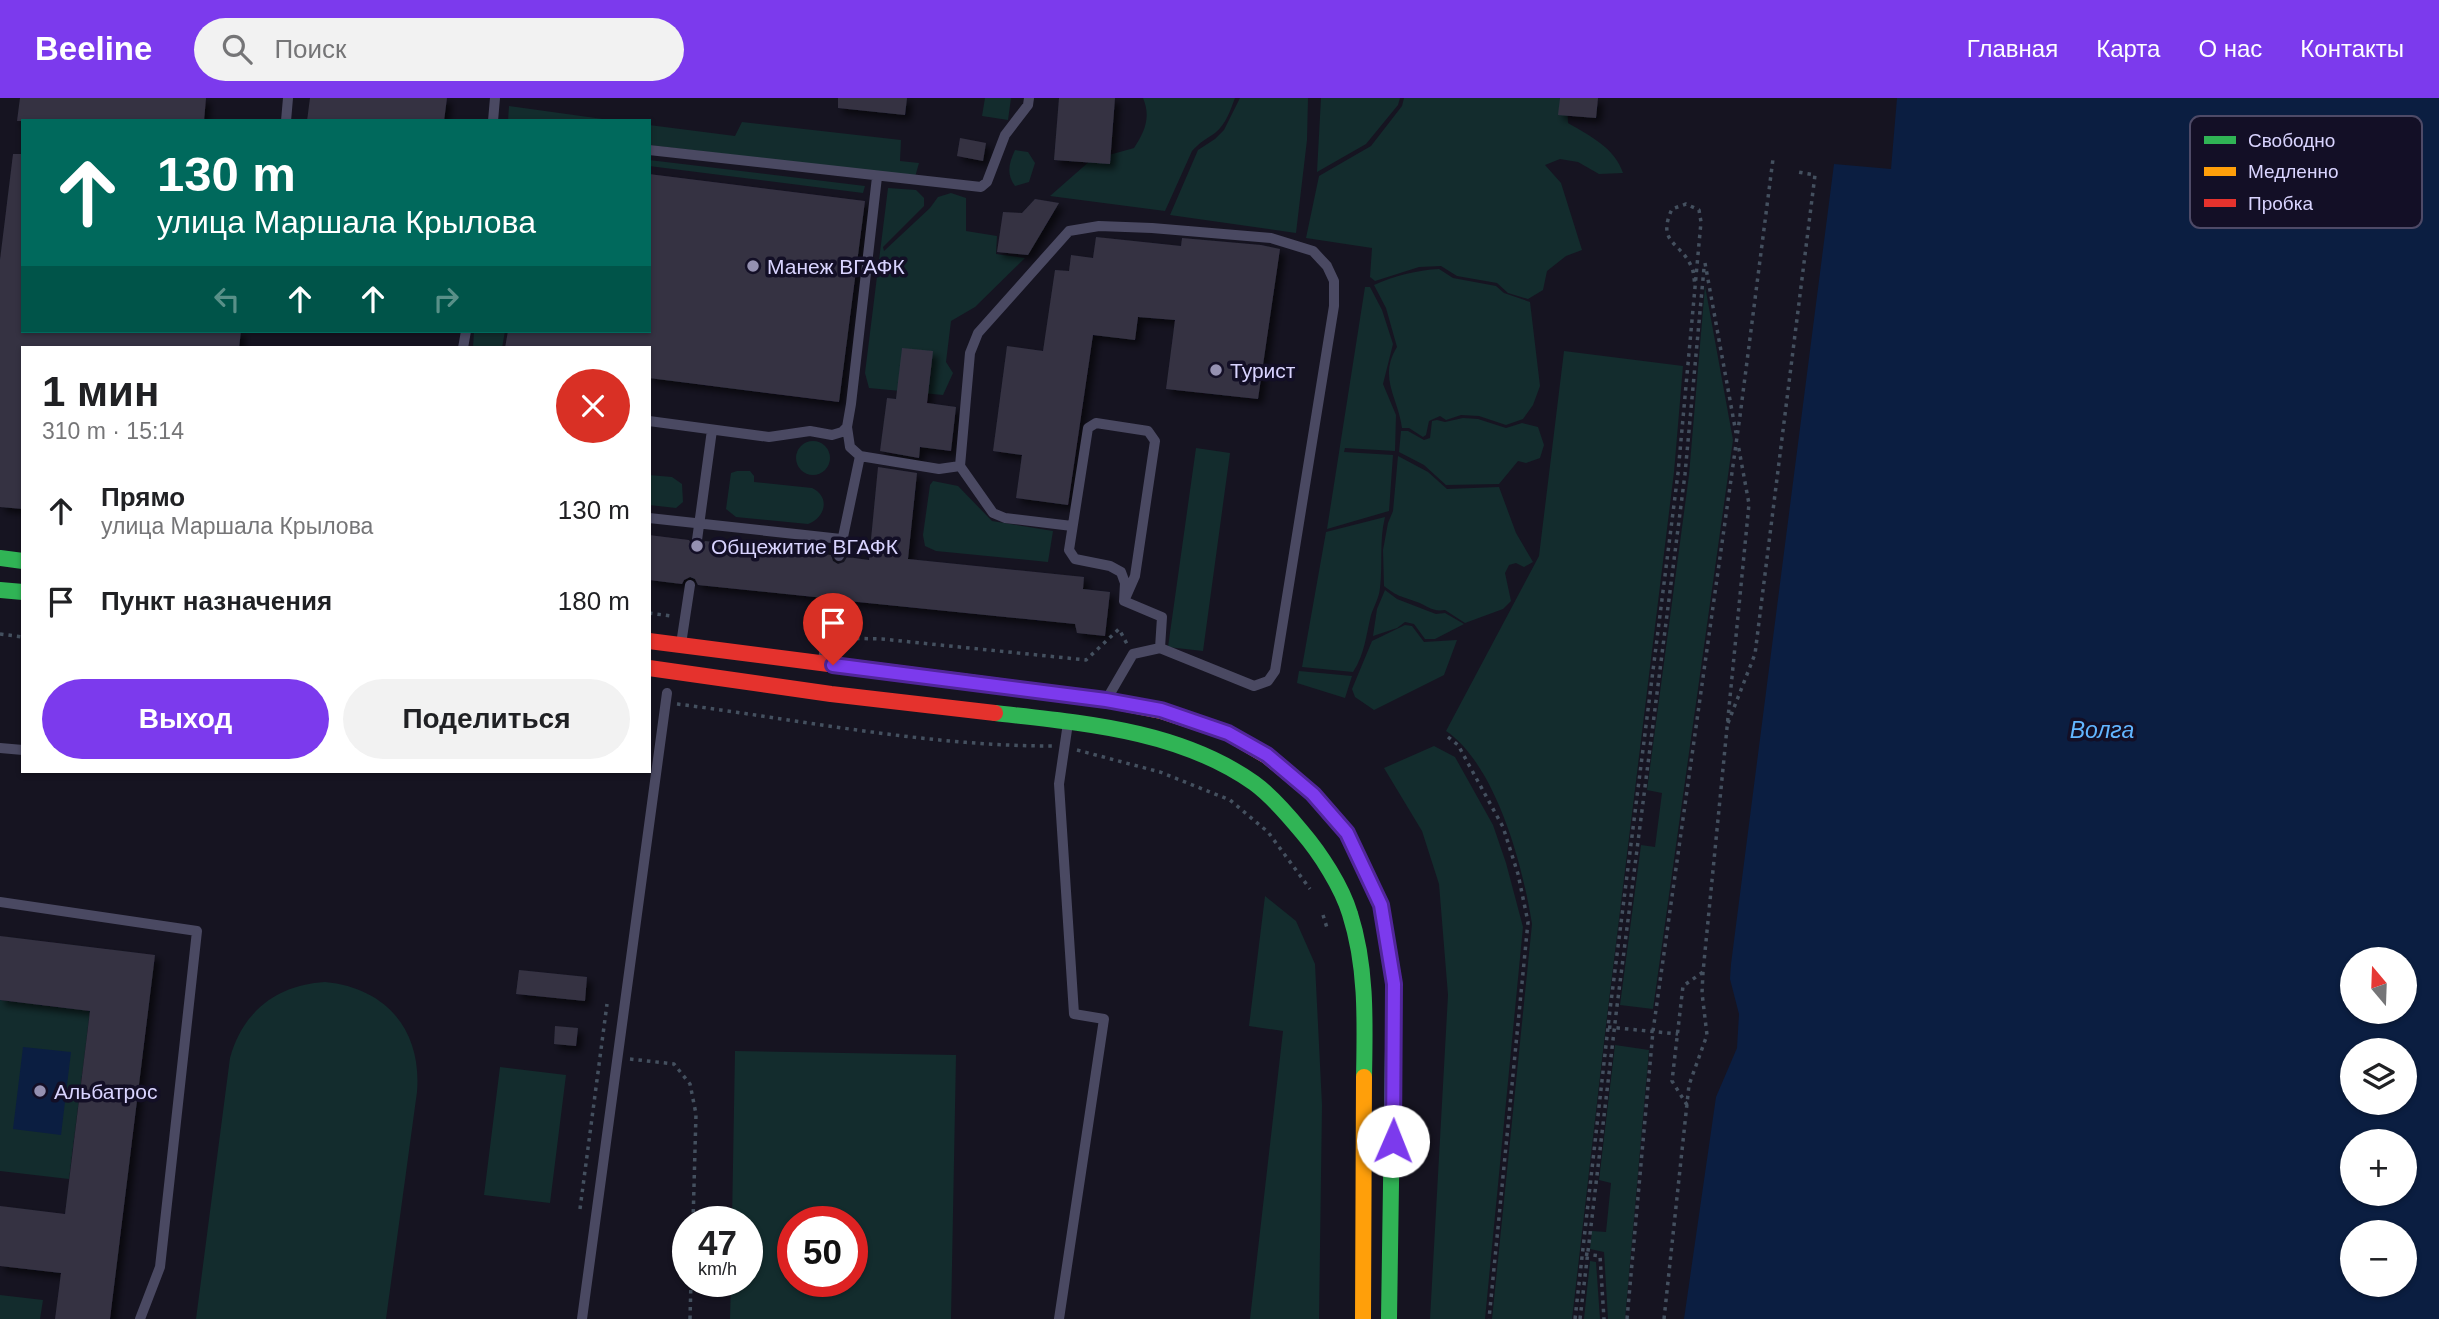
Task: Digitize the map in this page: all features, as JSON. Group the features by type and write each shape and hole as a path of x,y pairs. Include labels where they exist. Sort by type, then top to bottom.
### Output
{"main road":[{"path":"0,558 21,561"},
{"path":"0,590 21,593"},
{"path":"651,641 1106,700 1161,710 1228,733 1267,755 1313,794 1347,833 1381,905 1394,984 1389,1319"},
{"path":"828,664 848,675 845,689 831,694"},
{"path":"651,668 831,694 1069,721 1158,738 1219,762 1255,784 1290,817 1320,853 1350,913 1364,990 1363,1319"}],"lane":[{"path":"286,119 288,98"},
{"path":"493,119 495,98"},
{"path":"651,150 981,187 987,182 1005,135 1028,105 1029,98"},
{"path":"877,177 847,427 850,447 860,456 939,469 960,466"},
{"path":"1072,526 1005,518 993,513 960,466 970,353 978,333 1069,231 1099,226 1152,228 1271,238 1313,251 1327,266 1334,281 1334,306 1275,671 1268,681 1254,686 1160,648 1133,654 1106,700"},
{"path":"651,421 769,437 810,431 832,435 847,427"},
{"path":"1096,423 1148,431 1155,441 1135,576 1124,601 1125,583 1121,572 1110,566 1075,559 1069,550 1088,428 1096,423"},
{"path":"696,540 712,430"},
{"path":"839,556 860,456"},
{"path":"651,518 841,539"},
{"path":"681,645 690,585"},
{"path":"1124,601 1162,617 1160,648"},
{"path":"828,664 827,638 831,602"},
{"path":"582,1319 667,698"},
{"path":"1059,1319 1104,1019 1074,1014 1059,784 1069,721"},
{"path":"0,748 21,750"},
{"path":"0,902 197,931 160,1267 140,1319"}],"path":[{"path":"1627,1319 1653,1031 1737,439 1773,159"},
{"path":"1726,728 1755,654 1759,627 1815,175 1798,172"},
{"path":"1585,1253 1608,1027 1678,473 1701,222 1699,210 1686,204 1672,209 1666,223 1668,239 1692,269 1695,286"},
{"path":"1577,1319 1685,474 1704,263 1749,504 1703,972 1702,993 1707,1035 1689,1085 1664,1319"},
{"path":"827,638 882,639 1086,660 1119,629 1133,654"},
{"path":"0,634 21,637"},
{"path":"667,698 897,737 1017,746 1063,746 1160,772 1230,800 1268,832 1314,894"},
{"path":"1448,737 1458,745 1503,827 1518,874 1528,922 1489,1319"},
{"path":"1320,905 1331,939"},
{"path":"1687,1105 1672,1081 1683,986 1703,972"},
{"path":"579,1221 607,1004"},
{"path":"1608,1027 1678,1034"},
{"path":"625,1058 674,1064 690,1084 696,1114 693,1206"},
{"path":"1585,1253 1600,1256 1604,1319"},
{"path":"690,1319 691,1297"}],"green space":[{"path":"985,98 1011,98 1008,120 982,116"},
{"path":"1143,98 1235,98 1222,126 1192,151 1165,211 1050,196 1091,160 1134,148 1146,124 1147,111"},
{"path":"1240,98 1308,98 1307,140 1296,233 1170,215 1198,150 1224,130"},
{"path":"1321,98 1400,98 1398,105 1366,144 1317,172"},
{"path":"1404,98 1567,98 1568,123 1601,144 1614,156 1623,173 1599,174 1578,162 1560,159 1545,165 1561,183 1582,250 1566,256 1547,271 1543,290 1528,299 1508,293 1497,283 1457,276 1441,266 1419,267 1375,281 1370,277 1372,248 1306,238 1319,176 1371,146 1402,106"},
{"path":"509,106 603,119 508,119"},
{"path":"742,122 901,140 900,161 919,163 915,177 651,145 651,125 735,136"},
{"path":"1015,150 1028,152 1035,163 1029,182 1015,186 1009,168"},
{"path":"651,160 865,186 863,193 651,166"},
{"path":"888,188 916,190 924,198 924,206 883,247 884,251 930,208 938,197 951,193 966,198 966,231 997,236 996,254 1025,258 975,307 951,321 946,362 953,373 943,395 869,388 865,373"},
{"path":"1439,269 1453,278 1496,286 1504,293 1530,302 1540,386 1533,405 1523,419 1506,425 1479,416 1461,415 1446,420 1440,416 1429,421 1426,435 1423,437 1409,428 1402,428 1389,378 1389,368 1397,347 1386,308 1374,285 1406,274"},
{"path":"1705,286 1733,440 1653,1009 1620,1005 1641,845 1655,847 1662,793 1647,790 1689,475"},
{"path":"1365,287 1370,287 1382,310 1393,344 1383,384 1396,415 1395,451 1345,448 1344,452 1393,455 1389,511 1327,529"},
{"path":"474,333 505,333 502,346 473,346"},
{"path":"1564,351 1683,366 1674,472 1572,1319 1492,1319 1532,924 1514,846 1493,792 1464,747 1446,731 1539,556"},
{"path":"1463,418 1478,419 1506,428 1522,423 1538,427 1544,445 1540,458 1526,463 1518,461 1499,484 1446,485 1424,465 1399,452 1401,431 1408,431 1424,440 1430,438 1432,421 1445,422"},
{"path":"813,441 825,446 830,458 825,470 813,475 801,470 796,458 801,446"},
{"path":"1196,448 1230,453 1203,651 1168,647"},
{"path":"1398,456 1428,472 1447,489 1499,487 1516,533 1533,562 1524,567 1516,563 1509,565 1505,573 1511,601 1503,609 1465,623 1445,610 1430,608 1384,586 1383,550 1393,511"},
{"path":"750,471 754,482 812,488 822,497 822,512 808,524 736,517 726,509 731,473"},
{"path":"651,475 672,477 682,484 683,502 676,508 651,505"},
{"path":"933,481 958,486 992,521 1053,531 1048,562 936,551 925,546 923,535 930,485"},
{"path":"1385,517 1379,592 1357,665 1353,672 1302,667 1326,532"},
{"path":"1385,590 1397,599 1436,614 1445,613 1464,624 1435,639 1425,639 1414,624 1405,622 1397,628 1373,636 1377,609"},
{"path":"1405,625 1412,626 1424,642 1457,640 1444,675 1374,710 1355,697 1352,689 1372,641"},
{"path":"1299,671 1352,676 1345,698 1297,683"},
{"path":"1434,746 1455,757 1493,825 1523,927 1485,1319 1430,1319 1448,995 1439,884 1422,831 1384,768"},
{"path":"1265,896 1296,921 1315,964 1322,1105 1319,1319 1250,1319 1283,1031 1249,1026"},
{"path":"325,982 347,986 383,1003 396,1016 406,1032 417,1070 417,1092 386,1319 196,1319 230,1058 236,1041 253,1014 264,1003 292,989"},
{"name":"Альбатрос","path":"0,1000 90,1011 69,1179 0,1171"},
{"path":"1615,1045 1649,1050 1625,1319 1608,1319 1604,1252 1590,1249 1592,1231 1606,1232 1611,1183 1599,1180"},
{"path":"735,1051 956,1055 951,1319 730,1319 731,1297 763,1297 763,1206 732,1206"},
{"path":"500,1067 566,1075 550,1203 484,1195"},
{"path":"1590,1261 1596,1262 1600,1319 1584,1319"},
{"path":"0,1295 43,1300 40,1319 0,1319"}],"water":[{"name":"Волга","path":"1897,98 2439,98 2439,1319 1684,1319 1716,1097 1737,1048 1739,1014 1730,979 1834,164 1891,169"},
{"name":"Альбатрос","path":"23,1047 71,1052 61,1135 13,1129"}],"building":[{"path":"20,98 206,98 204,119 17,121"},
{"path":"310,98 447,98 444,119 307,119"},
{"path":"838,98 907,98 905,115 838,108"},
{"path":"1059,98 1115,98 1110,164 1054,160"},
{"path":"1560,98 1598,98 1596,118 1558,115"},
{"path":"960,138 986,143 983,161 957,156"},
{"path":"13,154 21,154 21,333 241,333 239,346 21,346 21,509 0,507 0,260"},
{"name":"Манеж ВГАФК","path":"651,174 865,201 839,402 651,378 651,346 505,346 508,333 651,333"},
{"path":"1035,199 1059,203 1028,255 997,252 1003,212 1022,213"},
{"name":"Турист","path":"1096,237 1181,246 1182,238 1280,249 1258,399 1166,389 1175,320 1138,317 1135,340 1093,335 1068,505 1016,498 1022,455 993,451 1007,346 1043,351 1055,270 1069,271 1071,255 1093,258"},
{"path":"902,348 933,351 927,403 956,407 951,451 920,447 919,458 880,451 887,398 896,399"},
{"name":"Общежитие ВГАФК","path":"878,467 917,473 908,559 1084,577 1083,589 1110,592 1105,636 1077,633 1075,624 838,600 831,594 824,598 698,585 695,579 690,577 682,584 651,580 651,535 689,540 692,546 697,548 705,541 831,555 833,561 838,564 844,562 847,557 869,560"},
{"path":"0,936 155,955 110,1319 55,1319 61,1273 0,1266 0,1206 65,1214 90,1011 0,1000"},
{"path":"519,970 587,977 585,1001 516,994"},
{"path":"555,1026 578,1028 576,1046 554,1044"}],"traffic: fast":[{"path":"0,558 21,561"},
{"path":"0,590 21,592"},
{"path":"995,713 1096,726 1162,740 1225,765 1254,783 1273,800 1323,860 1342,893 1350,914 1362,975 1364,1077"},
{"path":"1389,1319 1394,982"}],"traffic: slow":[{"path":"952,680 1106,700 1161,711 1228,733 1267,756 1313,794 1347,833 1381,905 1394,982"},
{"path":"1363,1319 1364,1077"}],"traffic: jam":[{"path":"651,641 952,680"},
{"path":"651,668 831,694 995,713"}],"place":[{"name":"Манеж ВГАФК","path":"753,266"},
{"name":"Турист","path":"1216,370"},
{"name":"Общежитие ВГАФК","path":"697,546"},
{"name":"Альбатрос","path":"40,1091"}],"route":[{"path":"833,665 1106,700 1161,710 1228,733 1267,755 1313,794 1347,833 1381,905 1394,984 1393,1141"}]}
